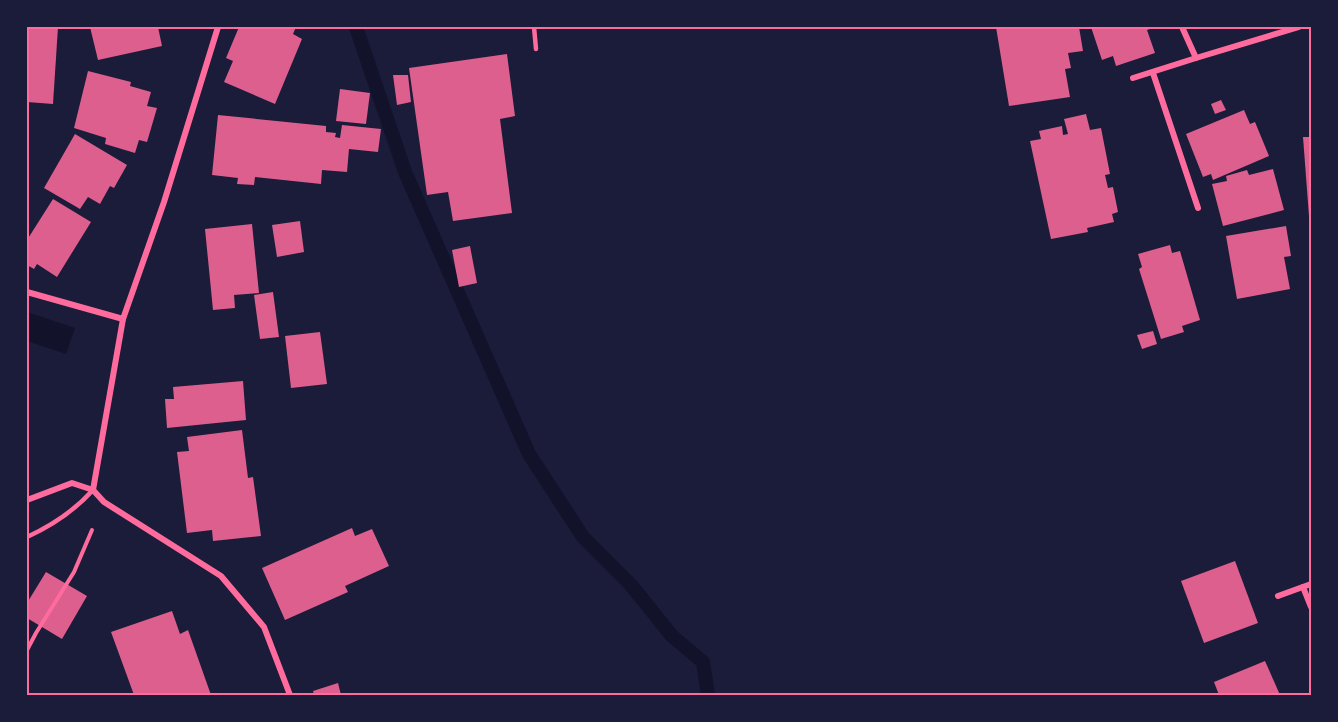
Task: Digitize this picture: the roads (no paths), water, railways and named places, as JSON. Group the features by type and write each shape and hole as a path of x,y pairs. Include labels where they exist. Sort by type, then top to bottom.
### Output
{"street":[{"path":"93,490 123,319 164,202 218,27"},
{"path":"1182,27 1196,58"},
{"path":"1133,78 1299,27"},
{"path":"1153,73 1198,208"},
{"path":"27,292 123,319"},
{"path":"27,500 72,483 93,490 104,502 220,576 264,627 290,695"},
{"path":"1278,596 1311,584"},
{"path":"1303,587 1311,607"}],"lane":[{"path":"534,27 536,49"},
{"path":"27,537 42,530 81,503 93,490"}],"waterway":[{"path":"356,27 405,172 529,454 583,537 631,585 672,636 703,662 708,695"}]}
